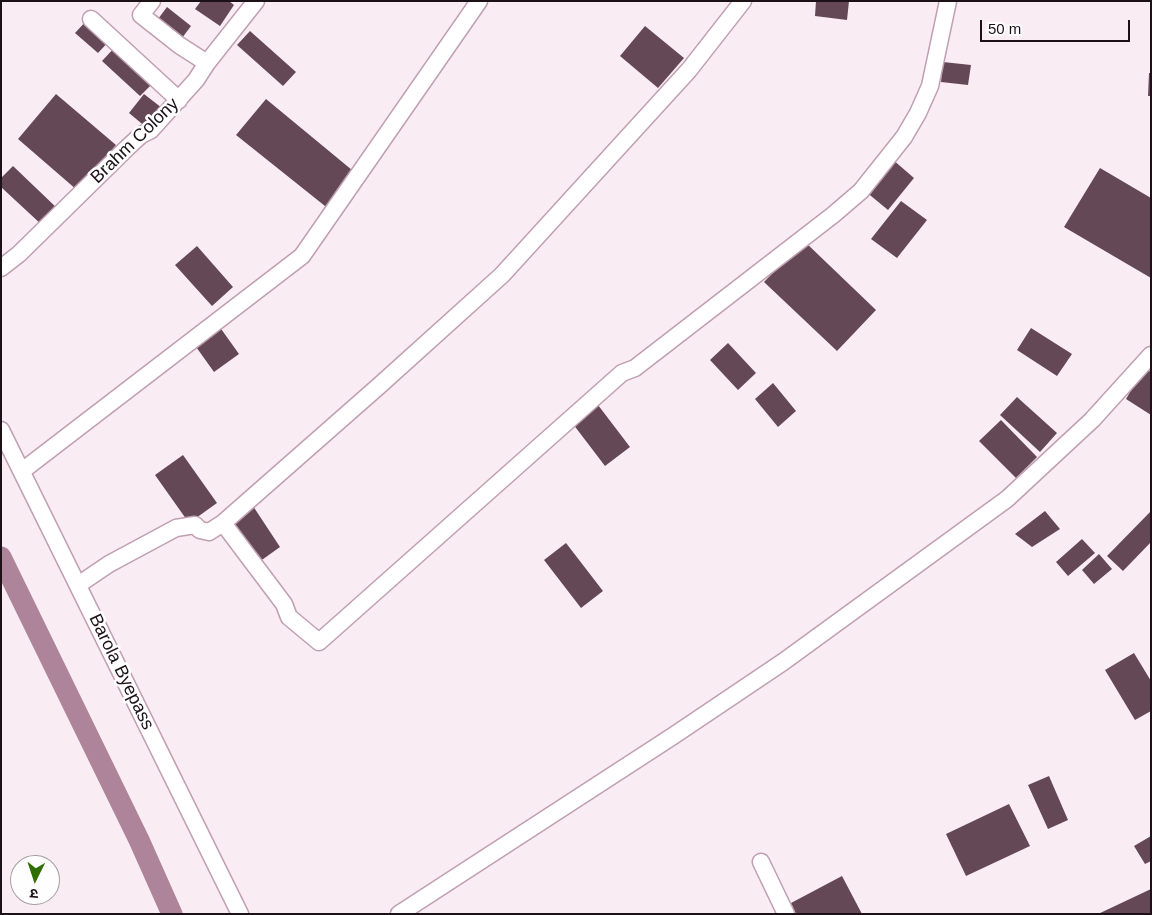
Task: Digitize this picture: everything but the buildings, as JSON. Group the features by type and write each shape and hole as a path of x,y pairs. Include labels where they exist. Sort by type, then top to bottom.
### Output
{"street":[{"path":"152,1 141,15 178,45 207,63"},
{"name":"Brahm Colony","path":"1,268 19,254 141,135 151,130 196,80 207,63 256,1"},
{"path":"22,471 302,256 479,1"},
{"path":"78,585 109,564 176,528 195,525 200,530 209,532 224,523 502,275 689,70 743,1"},
{"path":"224,523 284,604 289,617 319,642 622,373 635,368 833,215 861,190 904,138 918,113 930,86 948,1"},
{"path":"90,19 179,100"},
{"path":"399,914 784,662 1007,499 1092,420 1151,355"},
{"name":"Barola Byepass","path":"1,430 240,914"},
{"path":"761,862 786,914"}],"waterway":[{"path":"1,557 139,840 172,914"}]}
